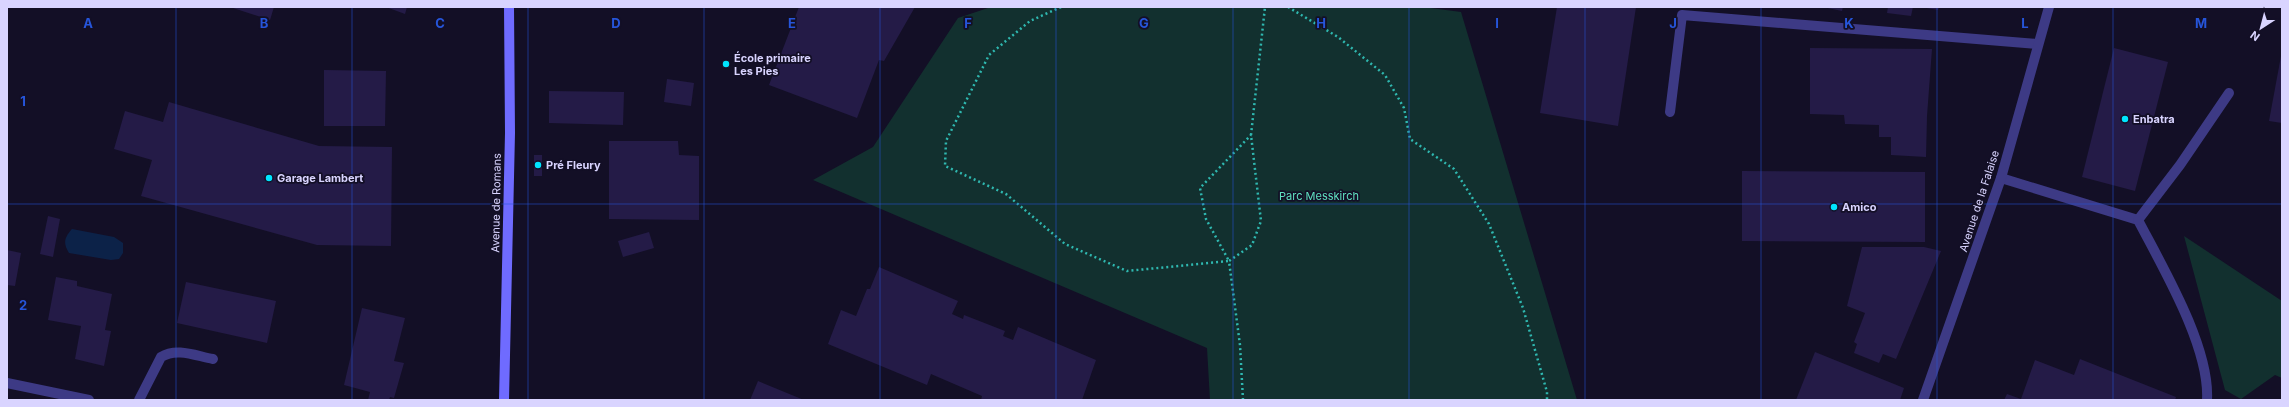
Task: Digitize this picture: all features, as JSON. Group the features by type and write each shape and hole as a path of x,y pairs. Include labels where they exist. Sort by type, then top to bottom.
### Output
{"main road":[{"name":"Avenue de Romans","path":"504,400 510,133 509,7"}],"street":[{"name":"Avenue de la Falaise","path":"1924,400 2001,178 2048,7"},
{"path":"1670,112 1682,11 2037,44"},
{"path":"2138,220 2180,165 2229,93"},
{"path":"2001,178 2138,220 2187,316 2208,383 2206,400"},
{"path":"139,400 161,357 166,354 175,351 213,359"},
{"path":"7,383 89,400"}],"path":[{"path":"1061,7 1030,21 989,55 946,141 945,166 1006,194 1065,244 1127,271 1230,261 1252,245 1261,221 1251,135 1264,7"},
{"path":"1288,7 1338,37 1385,75 1404,108 1410,138 1454,169 1489,224 1523,308 1547,392 1547,400"},
{"path":"1243,400 1240,345 1230,261 1206,219 1200,188 1251,135"}],"green space":[{"name":"Parc Messkirch","path":"991,7 1423,7 1461,12 1577,400 1210,400 1207,348 813,180 873,147 958,18"},
{"path":"2184,236 2282,301 2282,378 2275,375 2241,399 2225,390"}],"water":[{"path":"72,229 114,237 123,243 123,253 119,259 111,260 69,253 65,241 67,235"}],"building":[{"path":"230,7 274,7 270,20"},
{"path":"386,7 407,7 405,14"},
{"path":"799,7 915,7 884,61 879,60 857,118 769,85"},
{"path":"1557,7 1636,7 1618,126 1540,113"},
{"path":"1823,7 1843,7 1842,11"},
{"path":"1888,7 1913,7 1911,16 1887,13"},
{"path":"1921,7 1939,7 1938,10"},
{"path":"1810,48 1932,49 1927,116 1926,157 1891,155 1891,137 1879,137 1879,125 1845,124 1844,115 1810,114"},
{"name":"Enbatra","path":"2114,48 2168,62 2135,191 2082,177"},
{"path":"2282,56 2282,123 2269,121"},
{"path":"324,70 386,71 385,126 324,126"},
{"path":"667,79 694,83 691,106 664,102"},
{"path":"549,91 624,92 623,125 549,123"},
{"name":"Garage Lambert","path":"169,102 319,146 392,147 391,246 317,245 141,196 152,160 114,149 125,111 163,122"},
{"path":"609,141 678,141 679,155 699,156 699,220 609,219"},
{"name":"Pré Fleury","path":"534,155 542,155 542,176 534,176"},
{"name":"Amico","path":"1742,171 1925,172 1925,242 1742,241"},
{"path":"48,216 60,219 53,257 40,254"},
{"path":"649,232 654,248 623,257 618,241"},
{"path":"1862,247 1924,247 1941,251 1896,359 1883,354 1879,363 1854,353 1857,344 1854,342 1865,313 1847,306"},
{"path":"7,250 21,253 15,286 7,285"},
{"path":"879,267 958,301 952,314 963,319 964,315 1005,331 1003,336 1013,340 1018,327 1096,360 1082,400 981,400 982,396 931,374 927,385 828,344 841,310 856,316 867,289 870,289"},
{"path":"56,277 77,281 77,286 112,294 105,330 111,331 104,366 75,359 81,326 48,320"},
{"path":"186,282 276,301 267,343 177,323"},
{"path":"362,308 405,318 394,361 404,363 394,398 390,397 389,400 368,400 370,392 344,385"},
{"path":"1815,352 1904,388 1900,400 1796,400"},
{"path":"2080,359 2176,397 2175,400 2004,400 2007,394 2021,399 2035,360 2074,375"},
{"path":"758,381 804,400 750,400"}],"place":[{"name":"École primaire Les Pies","path":"726,64"},
{"name":"Enbatra","path":"2125,119"},
{"name":"Pré Fleury","path":"538,165"},
{"name":"Garage Lambert","path":"269,178"},
{"name":"Amico","path":"1834,207"}]}
